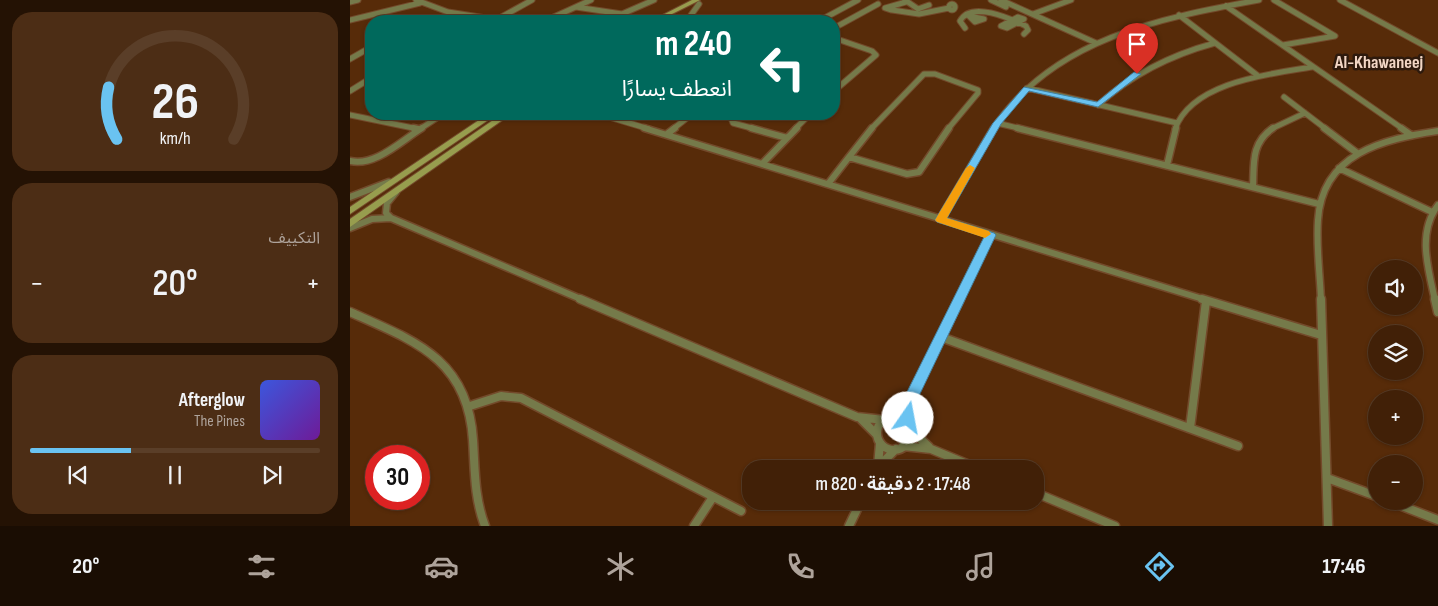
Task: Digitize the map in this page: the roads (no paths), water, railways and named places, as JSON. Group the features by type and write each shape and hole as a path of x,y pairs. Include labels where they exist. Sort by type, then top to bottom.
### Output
{"street":[{"path":"350,2 358,0"},
{"path":"505,15 532,0"},
{"path":"558,15 591,0"},
{"path":"576,7 625,14 654,0"},
{"path":"668,15 698,2 708,0"},
{"path":"830,15 858,0"},
{"path":"868,0 886,7 919,14 948,8 948,6 955,7 968,15"},
{"path":"895,0 900,4"},
{"path":"991,0 1014,10"},
{"path":"1001,0 1096,42"},
{"path":"1022,18 1024,20 1007,28 1001,26 1011,20 1022,18 1071,0"},
{"path":"940,220 997,123 1027,88 1062,62 1096,42 1139,26 1179,15 1259,0"},
{"path":"1274,0 1328,30 1335,36 1283,46"},
{"path":"1340,0 1438,53"},
{"path":"370,15 418,1 442,11 465,15"},
{"path":"892,8 906,1 918,9 929,5"},
{"path":"691,15 698,2"},
{"path":"676,15 698,2"},
{"path":"955,7 960,2"},
{"path":"840,25 878,4"},
{"path":"1226,6 1411,135"},
{"path":"965,28 960,20 968,15 988,12 1028,28 1028,31 1024,34"},
{"path":"1179,15 1257,75"},
{"path":"350,20 365,16"},
{"path":"840,40 868,49 873,54 870,60 840,86"},
{"path":"1098,105 1120,85 1146,69 1184,52 1215,43"},
{"path":"350,59 353,55 365,50"},
{"path":"1167,165 1177,123 1185,112 1203,98 1230,84 1257,75 1312,66"},
{"path":"828,184 849,157 890,108 920,78 929,74 940,76 968,85 975,90 973,96 952,122 916,174 902,172 849,157"},
{"path":"350,91 365,82"},
{"path":"1027,88 1177,123"},
{"path":"1284,97 1357,153"},
{"path":"1253,187 1255,150 1259,141 1279,125 1305,112"},
{"path":"350,115 365,118"},
{"path":"374,120 418,129"},
{"path":"351,162 366,162 434,120"},
{"path":"350,212 392,181 484,120"},
{"path":"350,224 498,120"},
{"path":"619,120 940,220 1321,335"},
{"path":"667,134 684,120"},
{"path":"731,120 740,125 787,138"},
{"path":"762,164 804,120"},
{"path":"997,123 1319,204"},
{"path":"1328,526 1321,335 1319,204 1326,184 1339,168 1357,153 1386,141 1438,131"},
{"path":"1339,168 1432,212"},
{"path":"350,197 392,181"},
{"path":"400,188 386,207 386,214 391,218 857,417 899,418 931,449"},
{"path":"1438,206 1432,212 1426,230 1425,241 1435,284 1438,312"},
{"path":"350,228 372,219 391,218"},
{"path":"886,460 910,438 911,398 990,235"},
{"path":"1190,428 1206,301"},
{"path":"350,312 406,340 440,360 458,380 470,406 475,488 485,526"},
{"path":"941,337 1238,446"},
{"path":"470,406 496,396 510,395 521,398 741,511"},
{"path":"878,460 878,428 911,398"},
{"path":"857,417 888,448 931,449 957,460"},
{"path":"1327,478 1368,493"},
{"path":"1044,496 1115,526"},
{"path":"694,526 713,497"},
{"path":"849,526 857,510"},
{"path":"1412,510 1438,520"}],"district":[{"name":"Al-Khawaneej","path":"1379,62"}]}
